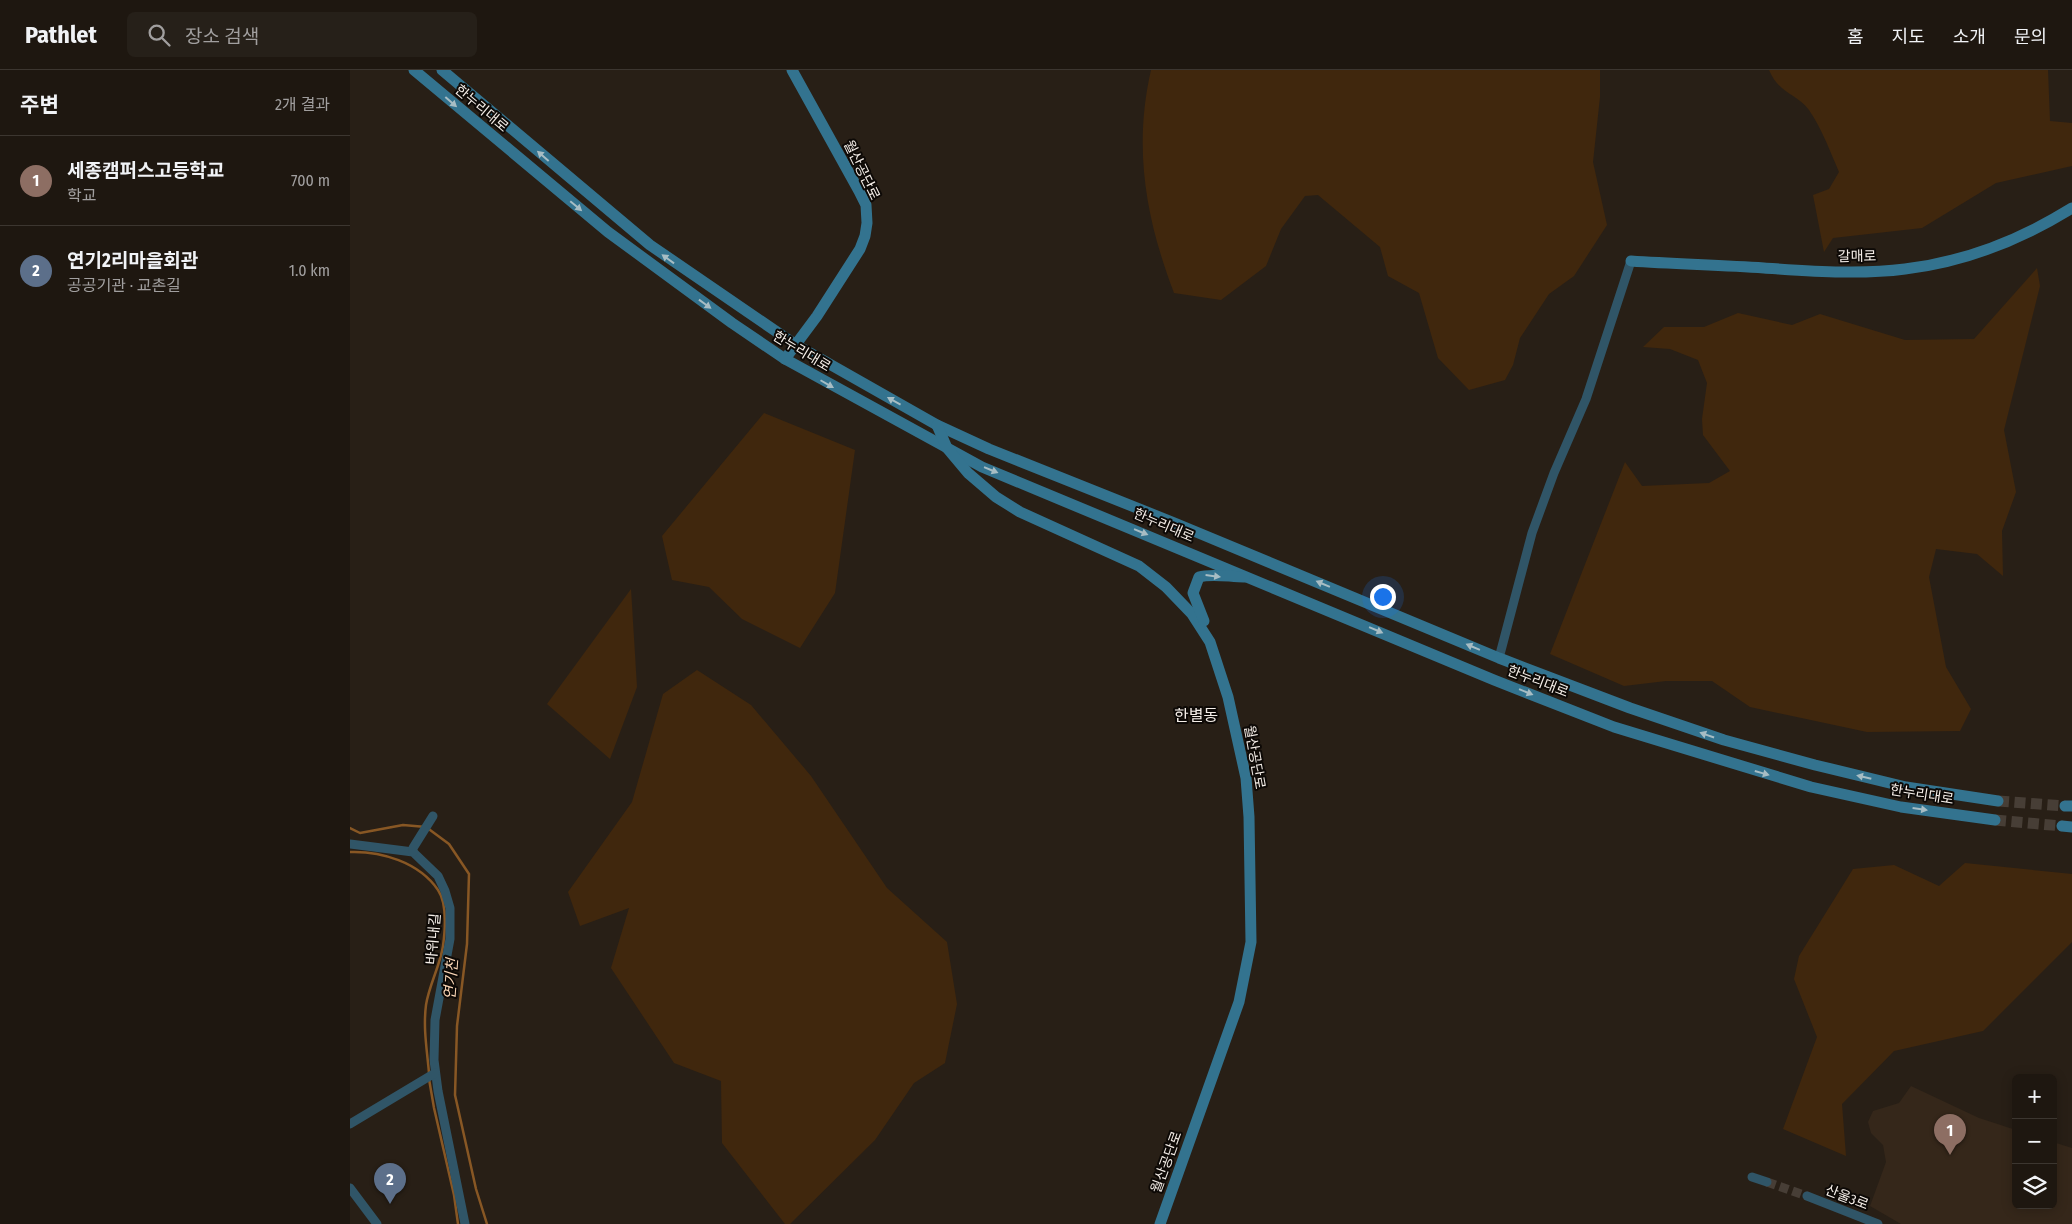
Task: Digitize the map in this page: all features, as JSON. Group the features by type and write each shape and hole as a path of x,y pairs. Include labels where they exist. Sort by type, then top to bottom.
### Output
{"street":[{"name":"한누리대로","path":"414,70 614,237 785,359 982,467 1494,680 1614,727 1810,787 1901,806 1995,820"},
{"name":"한누리대로","path":"442,70 650,245 796,345 937,425 996,452 1196,531 1500,658 1630,708 1724,740 1906,786 1998,801"},
{"name":"월산공단로","path":"785,359 851,265 865,236 866,223 866,205 792,70"},
{"name":"갈매로","path":"1631,261 1846,272 1904,269 1961,257 2005,242 2042,226 2072,208"},
{"path":"1500,658 1532,533 1554,473 1586,400 1631,261"},
{"name":"월산공단로","path":"937,425 947,448 968,473 996,497 1020,512 1139,566 1166,587 1192,614 1210,642 1228,697 1246,778 1249,817 1251,942 1239,1002 1160,1224"},
{"path":"1210,642 1193,593 1199,577 1208,574 1222,578 1250,577"},
{"path":"350,844 413,850 433,816"},
{"name":"바위내길","path":"413,850 438,876 450,908 447,961 439,990 431,1075 465,1224"},
{"path":"350,1124 431,1075"},
{"path":"1752,1177 1767,1182"},
{"path":"350,1188 376,1224"},
{"name":"산울3로","path":"1807,1196 1878,1224"}],"shaded area":[{"path":"1151,70 1600,70 1600,97 1593,162 1607,225 1574,276 1549,294 1520,338 1513,365 1505,380 1469,390 1438,358 1419,293 1388,276 1380,247 1318,195 1305,196 1281,229 1266,266 1221,300 1174,293 1156,238 1145,183 1143,128"},
{"path":"1769,70 2048,70 2050,121 2072,123 2072,166 1996,183 1922,228 1833,238 1824,252 1813,195 1829,189 1839,172 1814,117 1804,104 1778,84"},
{"path":"2037,268 2040,286 2004,430 2016,492 2002,531 2003,576 1977,554 1936,549 1929,577 1946,667 1971,709 1960,731 1867,732 1750,707 1712,681 1666,681 1624,686 1550,654 1625,462 1642,486 1709,483 1730,471 1703,435 1702,419 1707,383 1698,360 1670,349 1643,347 1664,327 1704,327 1738,313 1792,325 1820,314 1905,340 1974,339"},
{"path":"764,413 855,450 835,593 800,648 742,619 709,587 672,580 662,536"},
{"path":"631,589 637,687 610,759 547,704"},
{"path":"697,670 751,705 811,776 887,888 947,942 957,1004 945,1063 914,1083 875,1140 790,1224 785,1224 722,1143 721,1081 674,1063 611,968 629,908 580,926 568,892 632,802 663,694"},
{"path":"1965,863 2072,874 2072,942 1983,1031 1894,1051 1842,1104 1846,1156 1783,1129 1817,1037 1794,979 1799,956 1853,869 1894,865 1939,886"},
{"path":"1911,1086 1979,1118 2012,1129 2012,1209 2057,1209 2057,1143 2072,1148 2072,1224 1901,1224 1870,1206 1886,1162 1883,1145 1871,1133 1868,1122 1873,1111 1899,1103"}],"waterway":[{"name":"연기천","path":"350,828 360,833 403,825 426,827 449,844 469,874 467,944 457,1026 455,1095 476,1189 487,1224"},
{"path":"350,852 386,856 410,865 430,880 441,896 445,917 443,946 440,961 427,998 425,1014 429,1073"},
{"path":"429,1079 454,1195 458,1224"}],"tunnel":[{"path":"1998,801 2065,806"},
{"path":"1995,820 2062,826"},
{"path":"1767,1182 1807,1196"}],"place":[{"name":"세종캠퍼스고등학교","path":"1950,1155"},
{"name":"연기2리마을회관","path":"390,1204"}],"district":[{"name":"한별동","path":"1196,715"}]}
